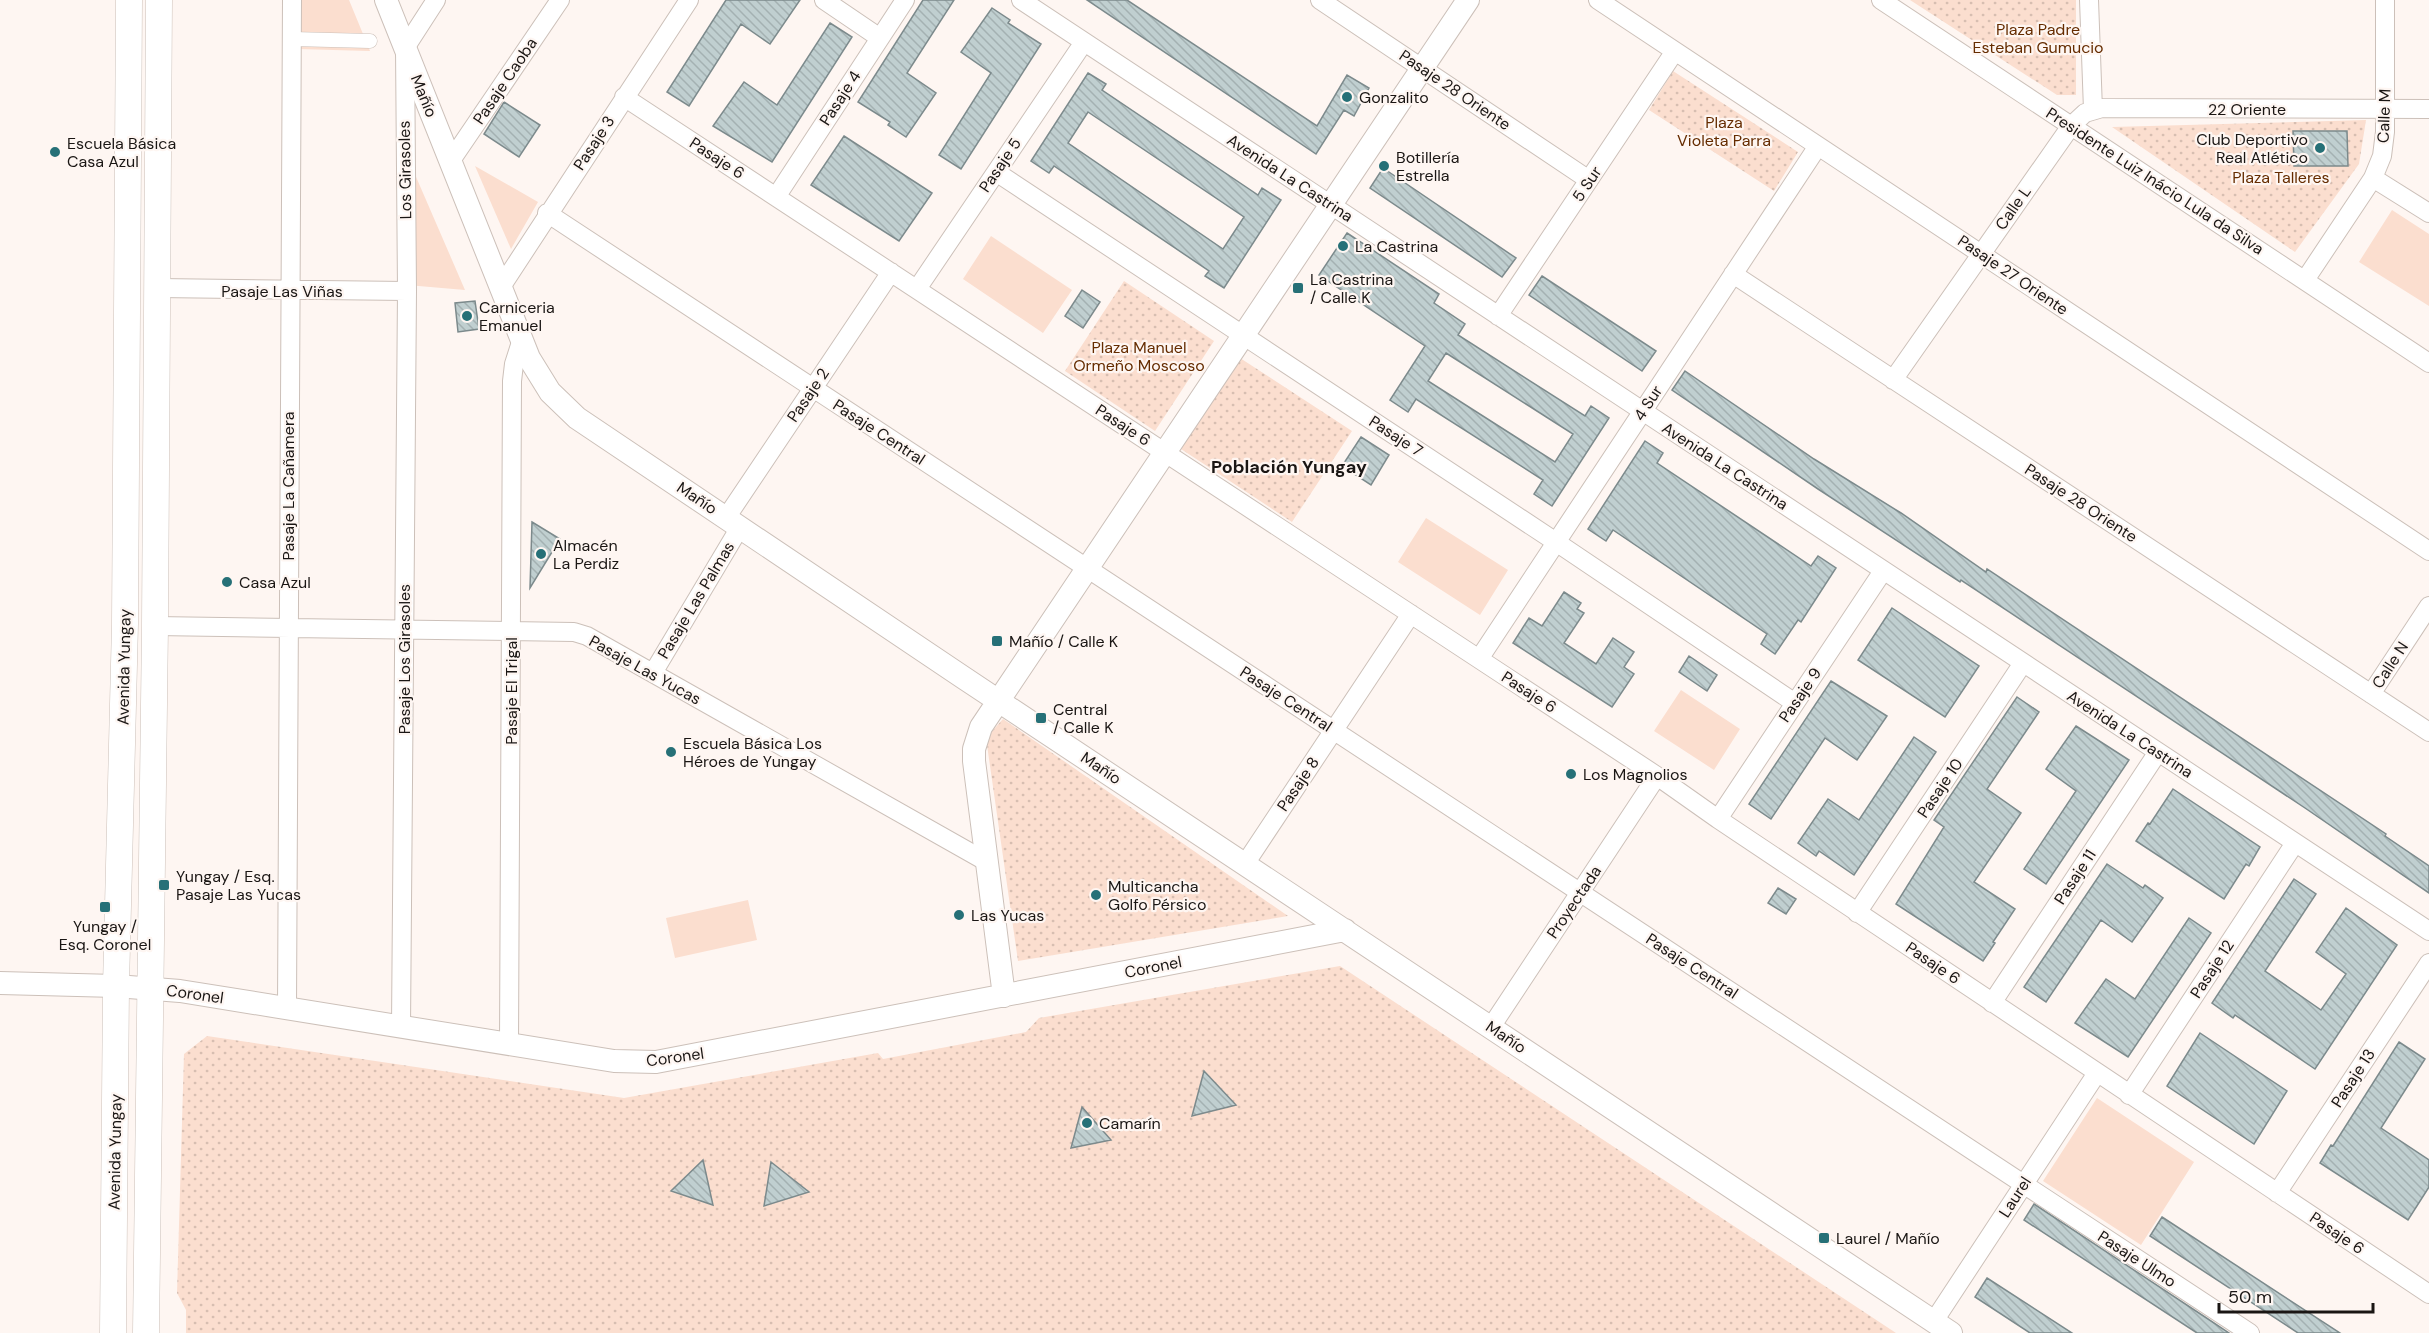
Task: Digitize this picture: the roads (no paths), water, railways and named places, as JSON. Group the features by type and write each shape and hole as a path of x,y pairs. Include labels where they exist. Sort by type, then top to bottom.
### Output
{"main road":[{"name":"Avenida Yungay","path":"112,1333 125,624 129,0"},
{"name":"Avenida Yungay","path":"146,1333 155,626 159,0"}],"street":[{"name":"Pasaje La Cañamera","path":"287,1008 292,0"},
{"name":"Mañío","path":"386,0 538,376 570,412 1942,1327"},
{"path":"405,48 436,0"},
{"name":"Pasaje Caoba","path":"450,162 560,0"},
{"name":"Pasaje 3","path":"501,287 547,213 689,0"},
{"path":"824,0 880,38"},
{"name":"Pasaje 4","path":"776,197 905,0"},
{"name":"Avenida La Castrina","path":"1021,0 2429,932"},
{"name":"Pasaje 28 Oriente","path":"1320,0 1590,180"},
{"path":"1004,996 974,762 974,749 981,727 1468,0"},
{"name":"Pasaje 27 Oriente","path":"1598,0 2429,551"},
{"name":"Presidente Luiz Inácio Lula da Silva","path":"1881,0 2429,363"},
{"path":"2071,126 2078,118 2094,110 2089,0"},
{"name":"Calle M","path":"2305,280 2373,178 2384,144 2385,0"},
{"path":"292,39 370,41"},
{"name":"Pasaje 5","path":"917,289 1084,42"},
{"name":"Los Girasoles","path":"405,48 407,291"},
{"name":"5 Sur","path":"1498,316 1676,51"},
{"name":"Pasaje 6","path":"624,97 1657,776 1857,913 2277,1193 2426,1286"},
{"name":"22 Oriente","path":"2094,110 2429,109"},
{"name":"Calle L","path":"1893,380 2071,126"},
{"name":"4 Sur","path":"1479,659 1818,146"},
{"name":"Pasaje 7","path":"996,172 1556,542 1795,703"},
{"path":"2373,178 2429,213"},
{"name":"Pasaje Central","path":"547,213 2024,1184"},
{"name":"Pasaje 2","path":"733,522 813,388 891,272"},
{"name":"Pasaje 28 Oriente","path":"1733,274 2429,732"},
{"name":"Pasaje Las Viñas","path":"158,288 407,291"},
{"name":"Pasaje Los Girasoles","path":"401,1027 407,291"},
{"name":"Pasaje El Trigal","path":"509,1044 512,381 514,364 522,339"},
{"name":"Pasaje Las Palmas","path":"653,673 733,522"},
{"name":"Pasaje 9","path":"1718,819 1883,571"},
{"name":"Calle N","path":"2371,694 2429,606"},
{"name":"Pasaje 8","path":"1245,864 1411,614"},
{"name":"Pasaje Las Yucas","path":"155,626 566,631 580,634 987,862"},
{"name":"Pasaje 10","path":"1857,913 2023,663"},
{"name":"Pasaje 11","path":"1992,1003 2158,752"},
{"name":"Proyectada","path":"1491,1027 1657,776"},
{"name":"Pasaje 12","path":"2129,1095 2295,843"},
{"name":"Coronel","path":"0,983 117,986 180,991 614,1061 656,1062 1345,930"},
{"name":"Pasaje 13","path":"2277,1193 2429,963"},
{"name":"Laurel","path":"1942,1327 2024,1184 2097,1073"},
{"name":"Pasaje Ulmo","path":"2024,1184 2250,1333"}],"place":[{"name":"Gonzalito","path":"1347,97"},
{"name":"Club Deportivo Real Atlético","path":"2320,148"},
{"name":"Escuela Básica Casa Azul","path":"55,152"},
{"name":"Botillería Estrella","path":"1384,166"},
{"name":"La Castrina","path":"1343,246"},
{"name":"La Castrina / Calle K","path":"1298,288"},
{"name":"Carniceria Emanuel","path":"467,316"},
{"name":"Almacén La Perdiz","path":"541,554"},
{"name":"Casa Azul","path":"227,582"},
{"name":"Mañío / Calle K","path":"997,641"},
{"name":"Central / Calle K","path":"1041,718"},
{"name":"Escuela Básica Los Héroes de Yungay","path":"671,752"},
{"name":"Los Magnolios","path":"1571,774"},
{"name":"Yungay / Esq. Pasaje Las Yucas","path":"164,885"},
{"name":"Multicancha Golfo Pérsico","path":"1096,895"},
{"name":"Yungay / Esq. Coronel","path":"105,907"},
{"name":"Las Yucas","path":"959,915"},
{"name":"Camarín","path":"1087,1123"},
{"name":"Laurel / Mañío","path":"1824,1238"}],"district":[{"name":"Población Yungay","path":"1289,467"}],"park label":[{"name":"Plaza Padre Esteban Gumucio","path":"2038,38"},
{"name":"Plaza Violeta Parra","path":"1724,131"},
{"name":"Plaza Talleres","path":"2281,177"},
{"name":"Plaza Manuel Ormeño Moscoso","path":"1139,356"}]}
